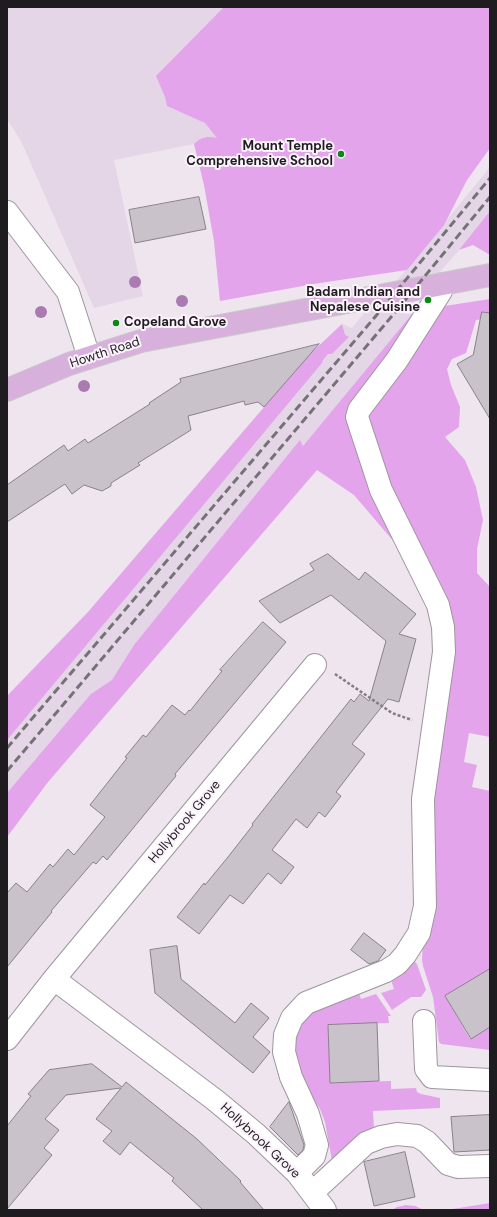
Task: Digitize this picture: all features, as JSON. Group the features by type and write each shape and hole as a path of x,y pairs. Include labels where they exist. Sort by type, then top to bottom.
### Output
{"main road":[{"name":"Howth Road","path":"7,390 69,364 141,340 490,275"}],"street":[{"path":"7,212 68,292 89,357"},
{"path":"297,1173 314,1156 317,1146 308,1114 291,1077 284,1052 285,1035 292,1018 306,1003 386,972 396,964 405,955 419,933 425,906 423,798 444,652 443,627 438,605 381,490 357,417 360,410 405,348 441,291 443,284"},
{"name":"Hollybrook Grove","path":"7,1040 54,978 315,665"},
{"name":"Hollybrook Grove","path":"54,978 215,1100 256,1134 297,1173 325,1210"},
{"path":"424,1021 426,1069 432,1077 490,1080"},
{"path":"312,1192 366,1144 381,1137 398,1134 417,1136 427,1142 448,1164 458,1168 490,1166"}],"path":[{"path":"315,665 320,664 392,712 434,728"}],"shaded area":[{"name":"Mount Temple Comprehensive School","path":"7,7 490,7 490,148 467,180 445,222 490,167 490,211 465,243 404,314 412,314 303,446 317,470 48,782 7,837 7,696 88,612 308,356 342,324 352,328 365,312 368,314 406,270 366,275 220,301 214,241 204,185 194,144 114,160 143,296 94,308 21,141 7,119"},
{"name":"Mount Temple Comprehensive School","path":"224,7 490,7 490,148 467,180 444,225 407,270 313,284 220,301 214,241 204,185 194,144 205,138 217,138 205,123 167,106 165,97 156,76"},
{"path":"490,211 490,255 473,245 459,250"},
{"path":"490,299 490,318 476,320 466,353 452,359 447,369 451,385 460,407 459,427 445,437 465,460 476,487 483,520 477,549 477,573 490,587 490,737 469,733 464,762 477,765 472,787 490,791 490,969 445,996 470,1039 490,1027 490,1050 441,1044 439,1042 433,997 422,960 430,798 449,654 395,543 354,495 317,470 48,782 7,837 7,793 91,694 112,680 134,645 300,440 303,446 412,314 438,307"},
{"path":"342,324 345,335 349,337 332,354 328,354 7,740 7,696 88,612 308,356"},
{"path":"414,961 417,964 426,990 421,997 411,997 392,1010 381,993 394,989 391,980"},
{"path":"358,990 361,999 376,994 391,1016 388,1016 389,1023 328,1025 331,1083 391,1081 391,1089 416,1088 417,1092 421,1094 440,1098 440,1108 373,1111 374,1130 332,1161 325,1122 320,1109 305,1087 291,1055 297,1027 305,1013"},
{"path":"490,1203 490,1210 446,1210"},
{"path":"406,1205 415,1206 424,1210 392,1210"}],"building":[{"path":"199,197 206,229 135,243 129,210"},
{"path":"482,312 490,313 490,419 457,364 473,355"},
{"path":"319,344 264,407 258,402 245,405 244,401 188,416 191,430 138,463 140,465 111,483 111,486 102,491 84,485 72,494 65,484 7,522 7,485 64,445 68,451 85,439 88,443 150,404 149,403 181,382 180,379"},
{"path":"328,554 359,580 365,572 416,614 399,634 416,639 399,702 388,699 352,744 365,754 336,792 341,796 325,817 319,812 307,828 296,819 272,850 294,867 281,884 268,873 243,904 230,895 199,934 177,917 204,883 205,885 228,857 253,825 252,824 351,699 354,702 360,694 369,701 386,641 331,595 280,623 259,601 314,570 310,564"},
{"path":"263,622 286,642 175,774 176,776 107,860 103,856 96,864 93,862 51,911 52,912 7,967 7,893 16,883 27,892 50,864 53,867 68,849 74,855 105,817 90,805 127,758 125,757 143,735 146,737 172,705 185,715 189,710 190,711 222,671 220,670"},
{"path":"364,933 386,950 378,961 369,964 351,950"},
{"path":"177,946 181,979 235,1023 251,1003 269,1018 253,1037 270,1052 253,1073 155,993 150,950"},
{"path":"490,969 490,1027 471,1039 445,996"},
{"path":"377,1023 379,1081 330,1083 328,1025"},
{"path":"92,1064 122,1087 126,1082 197,1139 241,1181 240,1182 264,1210 203,1210 172,1181 174,1178 130,1142 120,1155 103,1141 112,1131 96,1119 121,1088 66,1095 45,1119 59,1130 44,1148 52,1155 7,1209 7,1126 31,1096 28,1094 49,1070"},
{"path":"289,1102 304,1145 303,1150 298,1155 270,1127"},
{"path":"490,1115 490,1150 454,1152 451,1117"},
{"path":"405,1152 415,1197 374,1206 364,1162"}],"railway":[{"path":"7,748 375,317 490,178"},
{"path":"7,771 392,316 490,197"}],"place":[{"name":"Mount Temple Comprehensive School","path":"341,154"},
{"name":"Badam Indian and Nepalese Cuisine","path":"428,300"},
{"name":"Copeland Grove","path":"116,323"}]}
